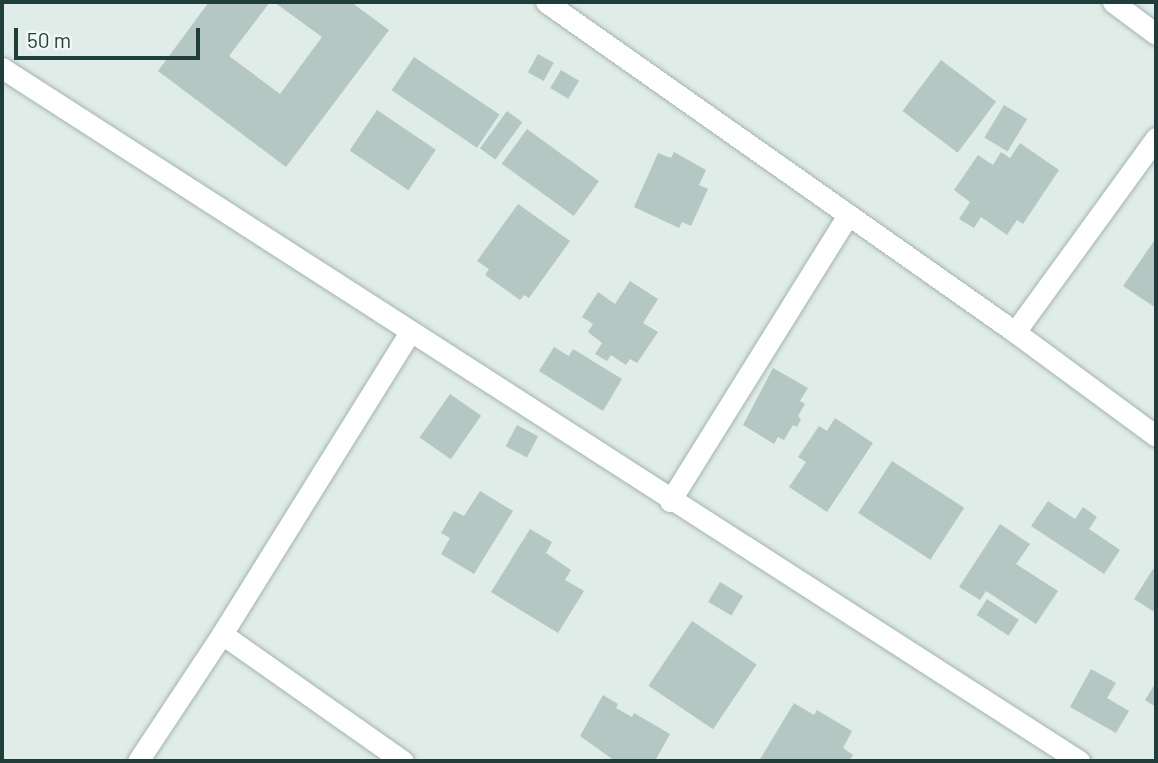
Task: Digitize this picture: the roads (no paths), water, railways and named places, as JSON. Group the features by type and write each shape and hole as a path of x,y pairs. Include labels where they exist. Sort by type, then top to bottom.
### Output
{"street":[{"path":"546,2 1015,332 1156,436"},
{"path":"1113,2 1156,34"},
{"path":"2,68 670,501 1079,761"},
{"path":"1015,332 1156,138"},
{"path":"670,501 848,215"},
{"path":"138,761 222,635 410,332"},
{"path":"222,635 402,761"}]}
